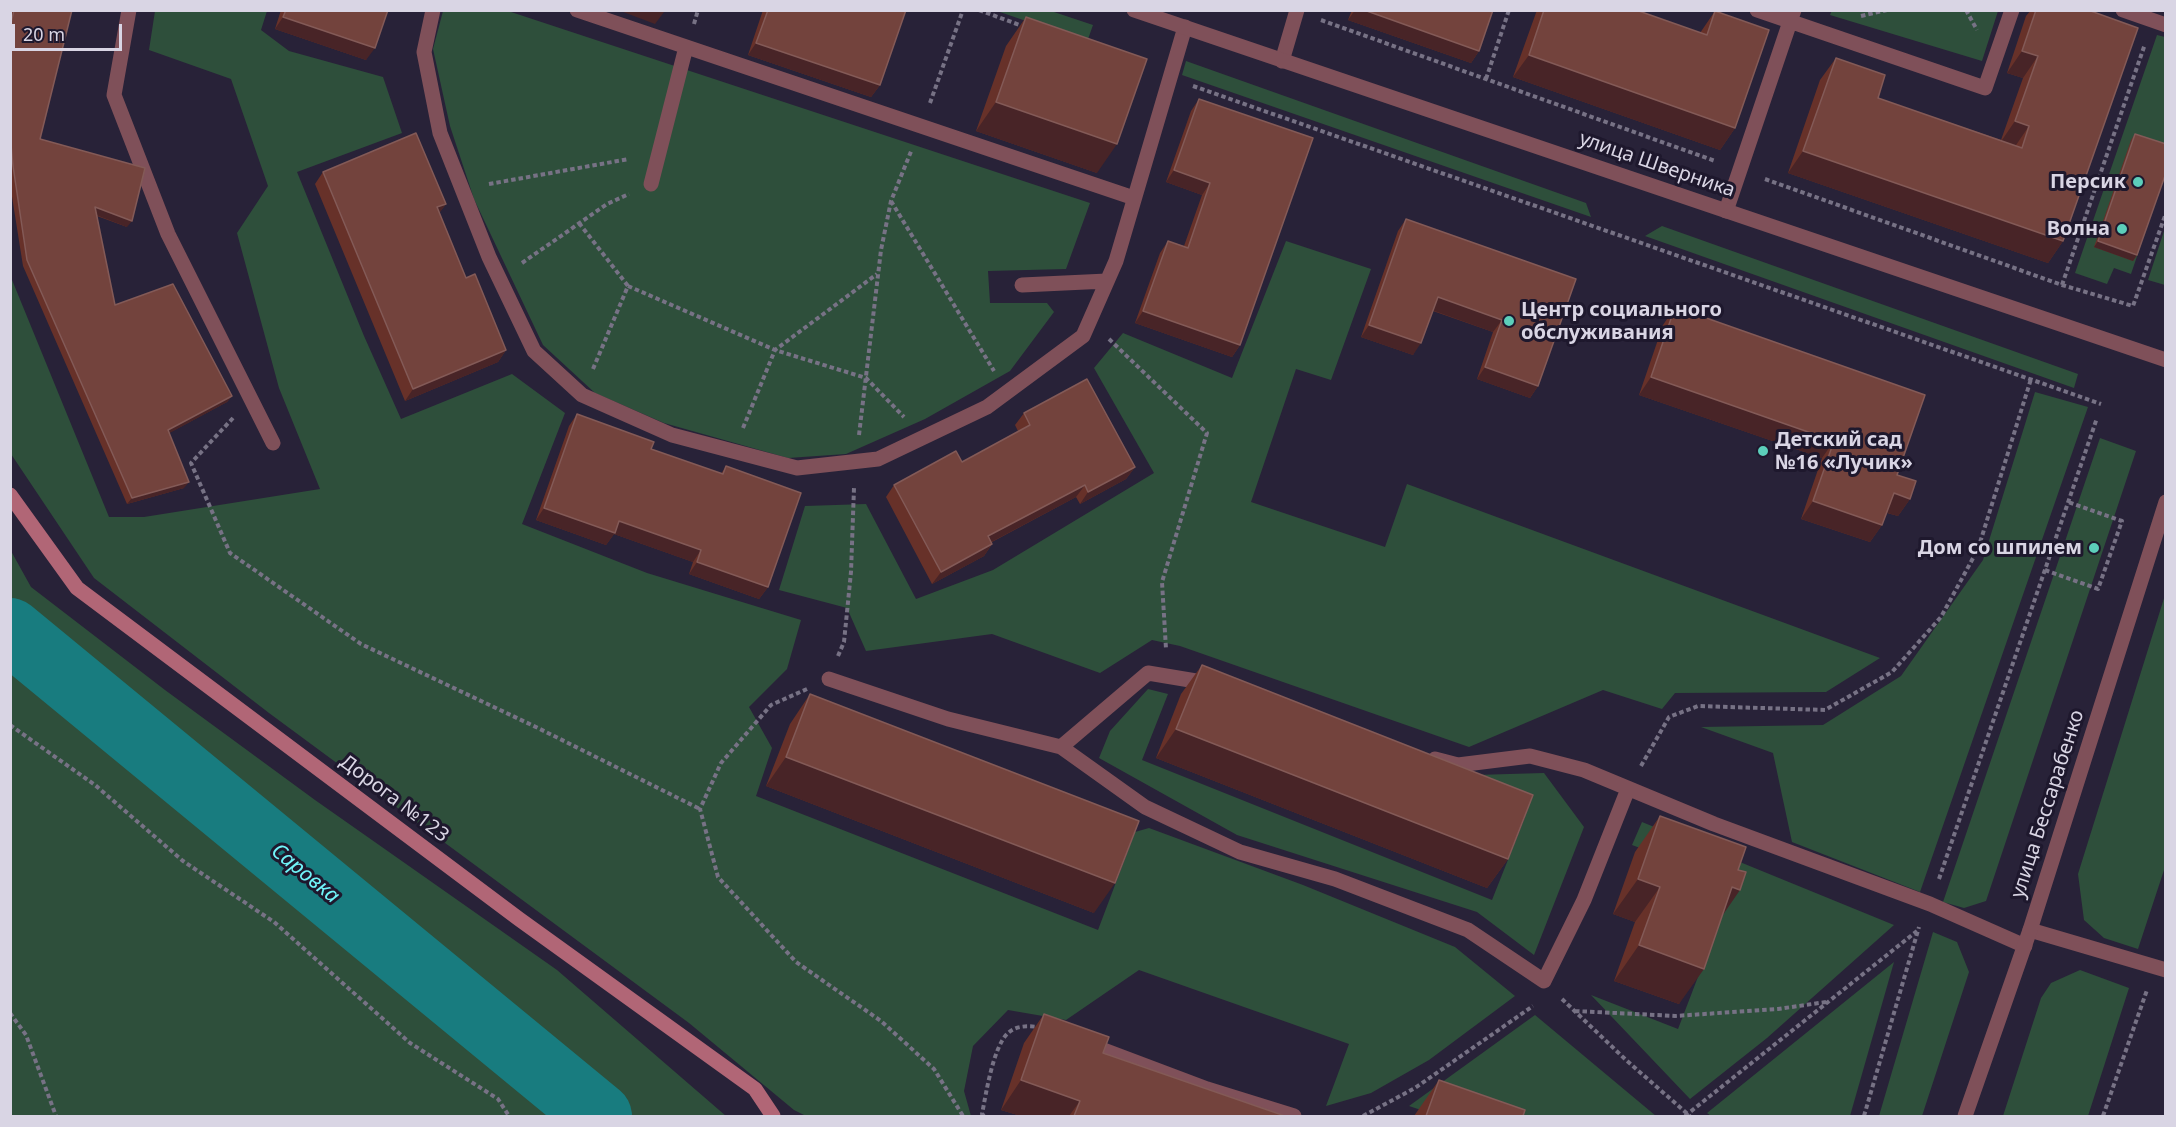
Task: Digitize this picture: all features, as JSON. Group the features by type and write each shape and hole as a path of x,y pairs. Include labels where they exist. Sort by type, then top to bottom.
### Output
{"main road":[{"name":"Дорога №123","path":"10,495 77,588 519,919 755,1089 774,1114"}],"street":[{"path":"129,10 114,95 168,234 273,443"},
{"path":"433,10 424,52 440,133 489,257 534,351 582,395 672,435 797,468 878,459 987,407 1083,336 1116,261 1185,27"},
{"path":"577,10 1134,198"},
{"name":"улица Шверника","path":"1134,10 2166,360"},
{"path":"1282,61 1298,10"},
{"path":"1757,10 1792,16 1985,88 2012,10"},
{"path":"2123,10 2159,23"},
{"path":"1725,211 1792,16"},
{"path":"651,184 686,47"},
{"path":"1022,285 1107,282"},
{"name":"улица Бессарабенко","path":"1965,1116 2025,946 2166,502"},
{"path":"1061,747 1148,673 1196,681 1229,693"},
{"path":"829,679 948,719 1061,747 1145,807 1240,852 1335,879 1468,930 1549,986 1629,789"},
{"path":"1426,756 1458,765 1530,756 1584,770 1714,824 1930,904 2025,946"},
{"path":"2030,930 2161,968"},
{"path":"1044,1027 1207,1089 1294,1116"}],"path":[{"path":"844,642 855,461 878,274 891,201 963,10"},
{"path":"979,10 1032,29"},
{"path":"1486,79 1509,10"},
{"path":"2062,285 2159,23"},
{"path":"1170,78 2101,404"},
{"path":"462,188 659,154"},
{"path":"533,255 608,204 651,184"},
{"path":"891,201 1007,392"},
{"path":"2133,306 2166,213"},
{"path":"579,223 628,286 775,350 866,378 924,437"},
{"path":"733,451 775,350 878,274"},
{"path":"582,395 628,286"},
{"path":"1090,321 1207,434 1162,582 1166,648"},
{"path":"1629,789 1670,717 1698,706 1825,710 1892,672 1941,617 1978,549 2031,379"},
{"path":"250,398 191,463 230,553 361,644 538,728 700,809"},
{"path":"1864,1116 1918,930 1930,904 2097,418"},
{"path":"2045,570 2097,589 2122,521 2068,502"},
{"path":"829,679 771,705 721,763 700,809 718,877 796,962 881,1021 934,1069 963,1116"},
{"path":"10,725 95,785 183,861 274,922 410,1043 498,1099 509,1116"},
{"path":"1363,1116 1415,1088 1522,1015 1549,986 1688,1116 1918,930"},
{"path":"2103,1116 2161,968"},
{"path":"1575,1011 1675,1016 1778,1009 1828,1002"},
{"path":"10,1013 26,1035 56,1116"},
{"path":"984,1116 982,1114 993,1062 1008,1034 1023,1025 1044,1027"}],"green space":[{"path":"1832,10 1998,11 1982,61 1830,15"},
{"path":"155,11 267,11 261,30 289,51 383,77 402,133 297,172 364,336 401,419 512,374 565,413 522,524 647,573 801,620 787,669 749,707 772,748 756,796 1098,930 1135,832 1149,828 1303,885 1455,947 1515,996 1429,1060 1371,1093 1326,1106 1349,1044 1139,970 1066,1020 1008,1010 973,1046 964,1091 971,1116 806,1116 794,1110 689,1023 269,713 94,578 11,454 10,275 109,517 144,517 320,489 279,388 237,233 268,186 231,79 149,50"},
{"path":"443,11 508,11 1090,203 1066,269 988,271 990,303 1047,303 1054,312 1010,371 925,419 846,454 788,458 664,423 595,393 543,345 474,199 450,126 433,49"},
{"path":"997,11 1051,11 1093,25 1087,42"},
{"path":"2157,35 2165,37 2165,174 2131,274 2114,268 2107,284 2075,273"},
{"path":"1186,61 1586,203 1591,217 1182,75"},
{"path":"1662,226 2078,374 2074,388 1645,236"},
{"path":"2165,228 2165,285 2148,280"},
{"path":"1286,241 1371,269 1331,380 1296,369 1251,502 1385,547 1407,484 1880,658 1826,692 1675,693 1662,709 1603,690 1469,747 1180,646 1152,640 1100,673 992,634 866,651 847,608 779,590 805,506 866,504 916,599 993,570 1154,473 1094,368 1123,333 1232,378"},
{"path":"2035,392 2088,407 1920,892 1792,842 1773,753 1701,727 1823,725 1901,676 1983,560"},
{"path":"2100,438 2136,451 1986,901 1964,908 1943,902"},
{"path":"11,551 31,587 165,690 315,800 557,970 726,1116 11,1116"},
{"path":"2165,595 2165,867 2138,949 2104,938 2084,920 2078,874"},
{"path":"1148,689 1168,694 1142,760 1492,900 1525,817 1471,793 1475,775 1544,773 1584,827 1534,955 1477,912 1237,835 1099,758 1110,731"},
{"path":"1642,822 1894,925 1767,1038 1690,1099 1591,995 1678,1029 1734,883 1632,845"},
{"path":"1933,932 1957,942 1969,972 1922,1116 1879,1116"},
{"path":"1894,962 1850,1116 1711,1116 1707,1113"},
{"path":"2080,970 2129,988 2088,1116 2003,1116 2041,998 2051,983"},
{"path":"1535,1015 1656,1116 1439,1116 1409,1106"}],"building":[{"path":"14,10 72,10 40,139 145,168 132,221 95,207 115,305 173,284 232,396 168,430 189,482 132,498 27,260 10,134 10,27"},
{"path":"286,10 388,10 375,48 283,17"},
{"path":"768,10 906,10 880,85 756,43"},
{"path":"1364,10 1493,10 1479,51"},
{"path":"1544,10 1636,10 1707,35 1715,11 1769,30 1735,128 1529,55"},
{"path":"2036,10 2088,10 2138,28 2063,241 1803,151 1836,58 1885,75 1878,98 2022,148 2029,126 2015,121 2038,56 2022,51"},
{"path":"1026,17 1147,59 1117,144 996,102"},
{"path":"1199,99 1313,138 1240,345 1143,311 1168,241 1188,248 1210,183 1174,170"},
{"path":"416,133 446,204 437,207 466,278 475,274 506,350 413,389 323,172"},
{"path":"2135,134 2166,144 2166,173 2137,255 2098,241"},
{"name":"Центр социального обслуживания","path":"1406,219 1576,279 1538,386 1485,367 1502,320 1438,297 1421,343 1369,325"},
{"path":"1675,307 1925,395 1897,475 1916,481 1910,499 1894,493 1882,525 1813,501 1834,441 1651,377"},
{"path":"1087,379 1135,467 1088,492 1085,485 988,536 992,544 941,572 894,485 956,451 962,462 1030,425 1024,413"},
{"path":"577,414 654,442 651,449 723,474 726,466 801,493 768,587 697,562 701,550 619,521 615,533 544,508"},
{"path":"1202,665 1533,795 1508,859 1176,729"},
{"path":"810,694 1139,821 1115,883 786,757"},
{"path":"1660,816 1746,847 1738,870 1746,872 1740,890 1732,887 1704,969 1639,945 1660,887 1638,879"},
{"path":"1044,1014 1109,1037 1103,1053 1285,1116 1074,1116 1080,1101 1021,1080"},
{"path":"1439,1080 1525,1110 1523,1116 1426,1116"}],"waterway":[{"name":"Саровка","path":"10,631 599,1116"}],"place":[{"name":"Персик","path":"2138,182"},
{"name":"Волна","path":"2122,229"},
{"name":"Центр социального обслуживания","path":"1509,321"},
{"name":"Детский сад №16 «Лучик»","path":"1763,451"},
{"name":"Дом со шпилем","path":"2094,548"}]}
